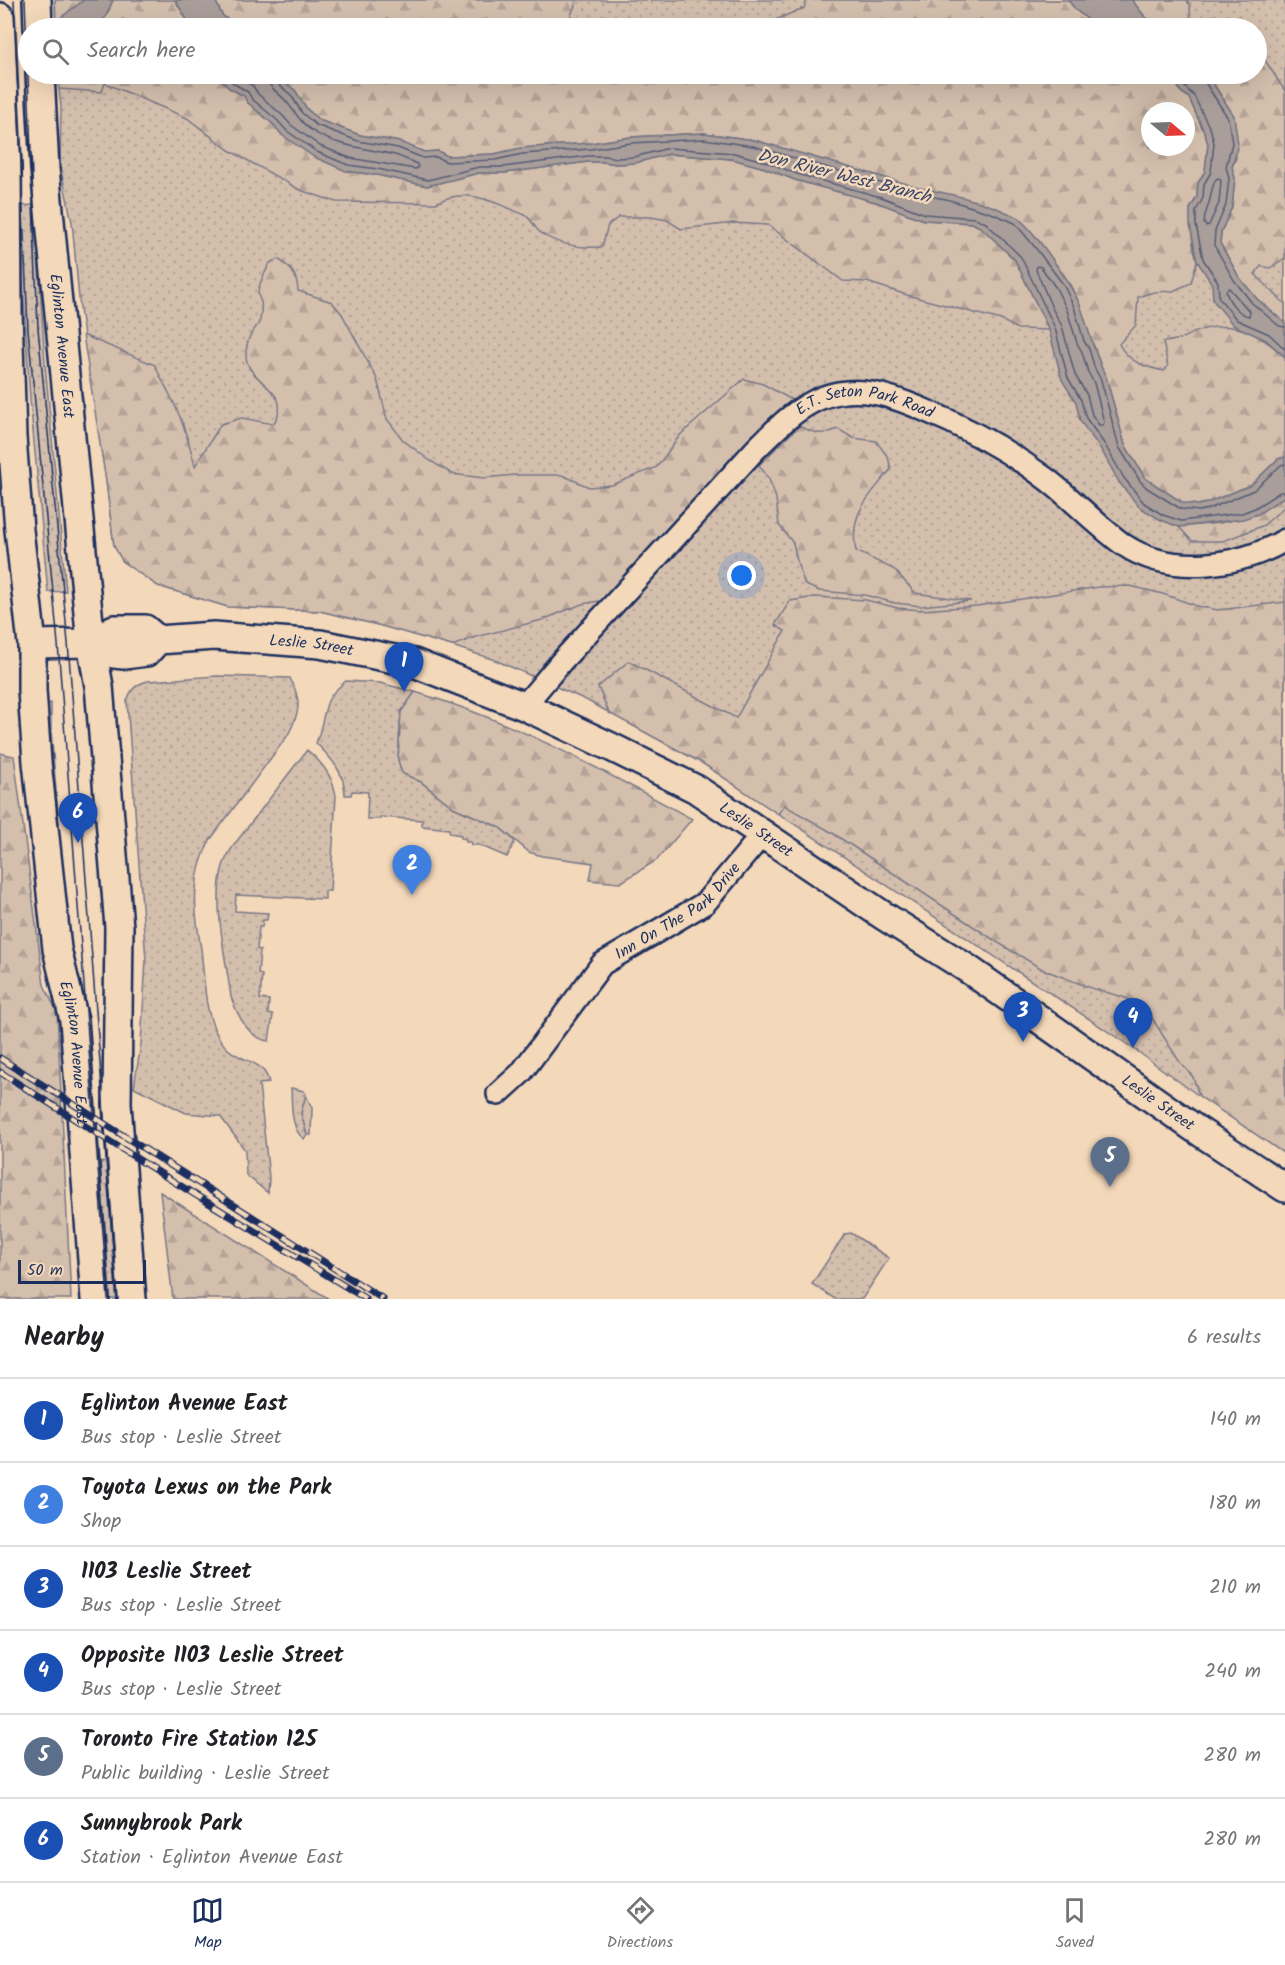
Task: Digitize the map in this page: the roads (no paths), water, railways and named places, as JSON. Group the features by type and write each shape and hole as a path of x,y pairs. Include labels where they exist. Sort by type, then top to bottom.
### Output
{"main road":[{"path":"37,0 38,18"},
{"name":"Eglinton Avenue East","path":"0,17 7,166 12,437 32,644 32,690 38,762 57,949 74,1020 95,1299"},
{"name":"Eglinton Avenue East","path":"41,84 45,169 91,643 99,686 119,927 117,1104 132,1299"},
{"name":"Leslie Street","path":"32,644 91,643 114,629 146,629 158,640 214,636 320,644 414,663 524,706 696,789 884,916 968,969 1194,1128 1285,1188"}],"street":[{"name":"E.T. Seton Park Road","path":"524,706 555,668 754,451 787,419 804,407 821,398 840,393 878,392 958,424 1029,466 1112,536 1149,557 1169,562 1208,564 1240,558 1285,540"},
{"name":"Inn On The Park Drive","path":"498,1094 521,1073 602,964 705,903 762,835"}],"water":[{"path":"84,0 113,0 105,18 60,18"},
{"path":"175,0 215,0 226,18 186,18"},
{"path":"1068,0 1132,0 1147,18 1086,18"},
{"name":"Don River West Branch","path":"225,84 287,84 295,90 307,109 319,120 360,135 400,142 424,152 438,151 447,156 494,154 521,148 591,143 631,137 704,133 754,140 995,207 1023,222 1051,257 1076,296 1106,377 1125,445 1145,478 1183,503 1198,505 1251,485 1278,459 1285,457 1285,496 1258,514 1243,519 1179,527 1139,507 1119,482 1100,448 1080,421 1076,402 1062,380 1049,330 1015,260 982,228 972,223 924,220 879,203 795,180 765,168 732,159 669,154 635,163 588,162 504,173 479,173 427,186 346,171 314,157 282,135 247,102 244,96"},
{"path":"1177,84 1213,84 1234,116 1238,144 1232,167 1235,178 1232,207 1221,232 1220,243 1239,277 1257,299 1285,323 1285,357 1266,340 1233,325 1213,300 1212,284 1197,261 1190,225 1190,209 1197,197 1198,183 1205,171 1208,144 1195,112 1195,102 1191,102 1180,91"}],"tram line":[{"path":"14,0 28,329 58,644 108,1299"},
{"path":"25,0 26,18"},
{"path":"28,84 38,328 68,643 118,1299"}],"railway":[{"path":"0,1058 383,1299"},
{"path":"0,1072 366,1299"}],"place":[{"name":"Eglinton Avenue East","path":"404,692"},
{"name":"Sunnybrook Park","path":"78,843"},
{"name":"Toyota Lexus on the Park","path":"412,895"},
{"name":"1103 Leslie Street","path":"1023,1042"},
{"name":"Opposite 1103 Leslie Street","path":"1133,1048"},
{"name":"Toronto Fire Station 125","path":"1110,1187"}]}
